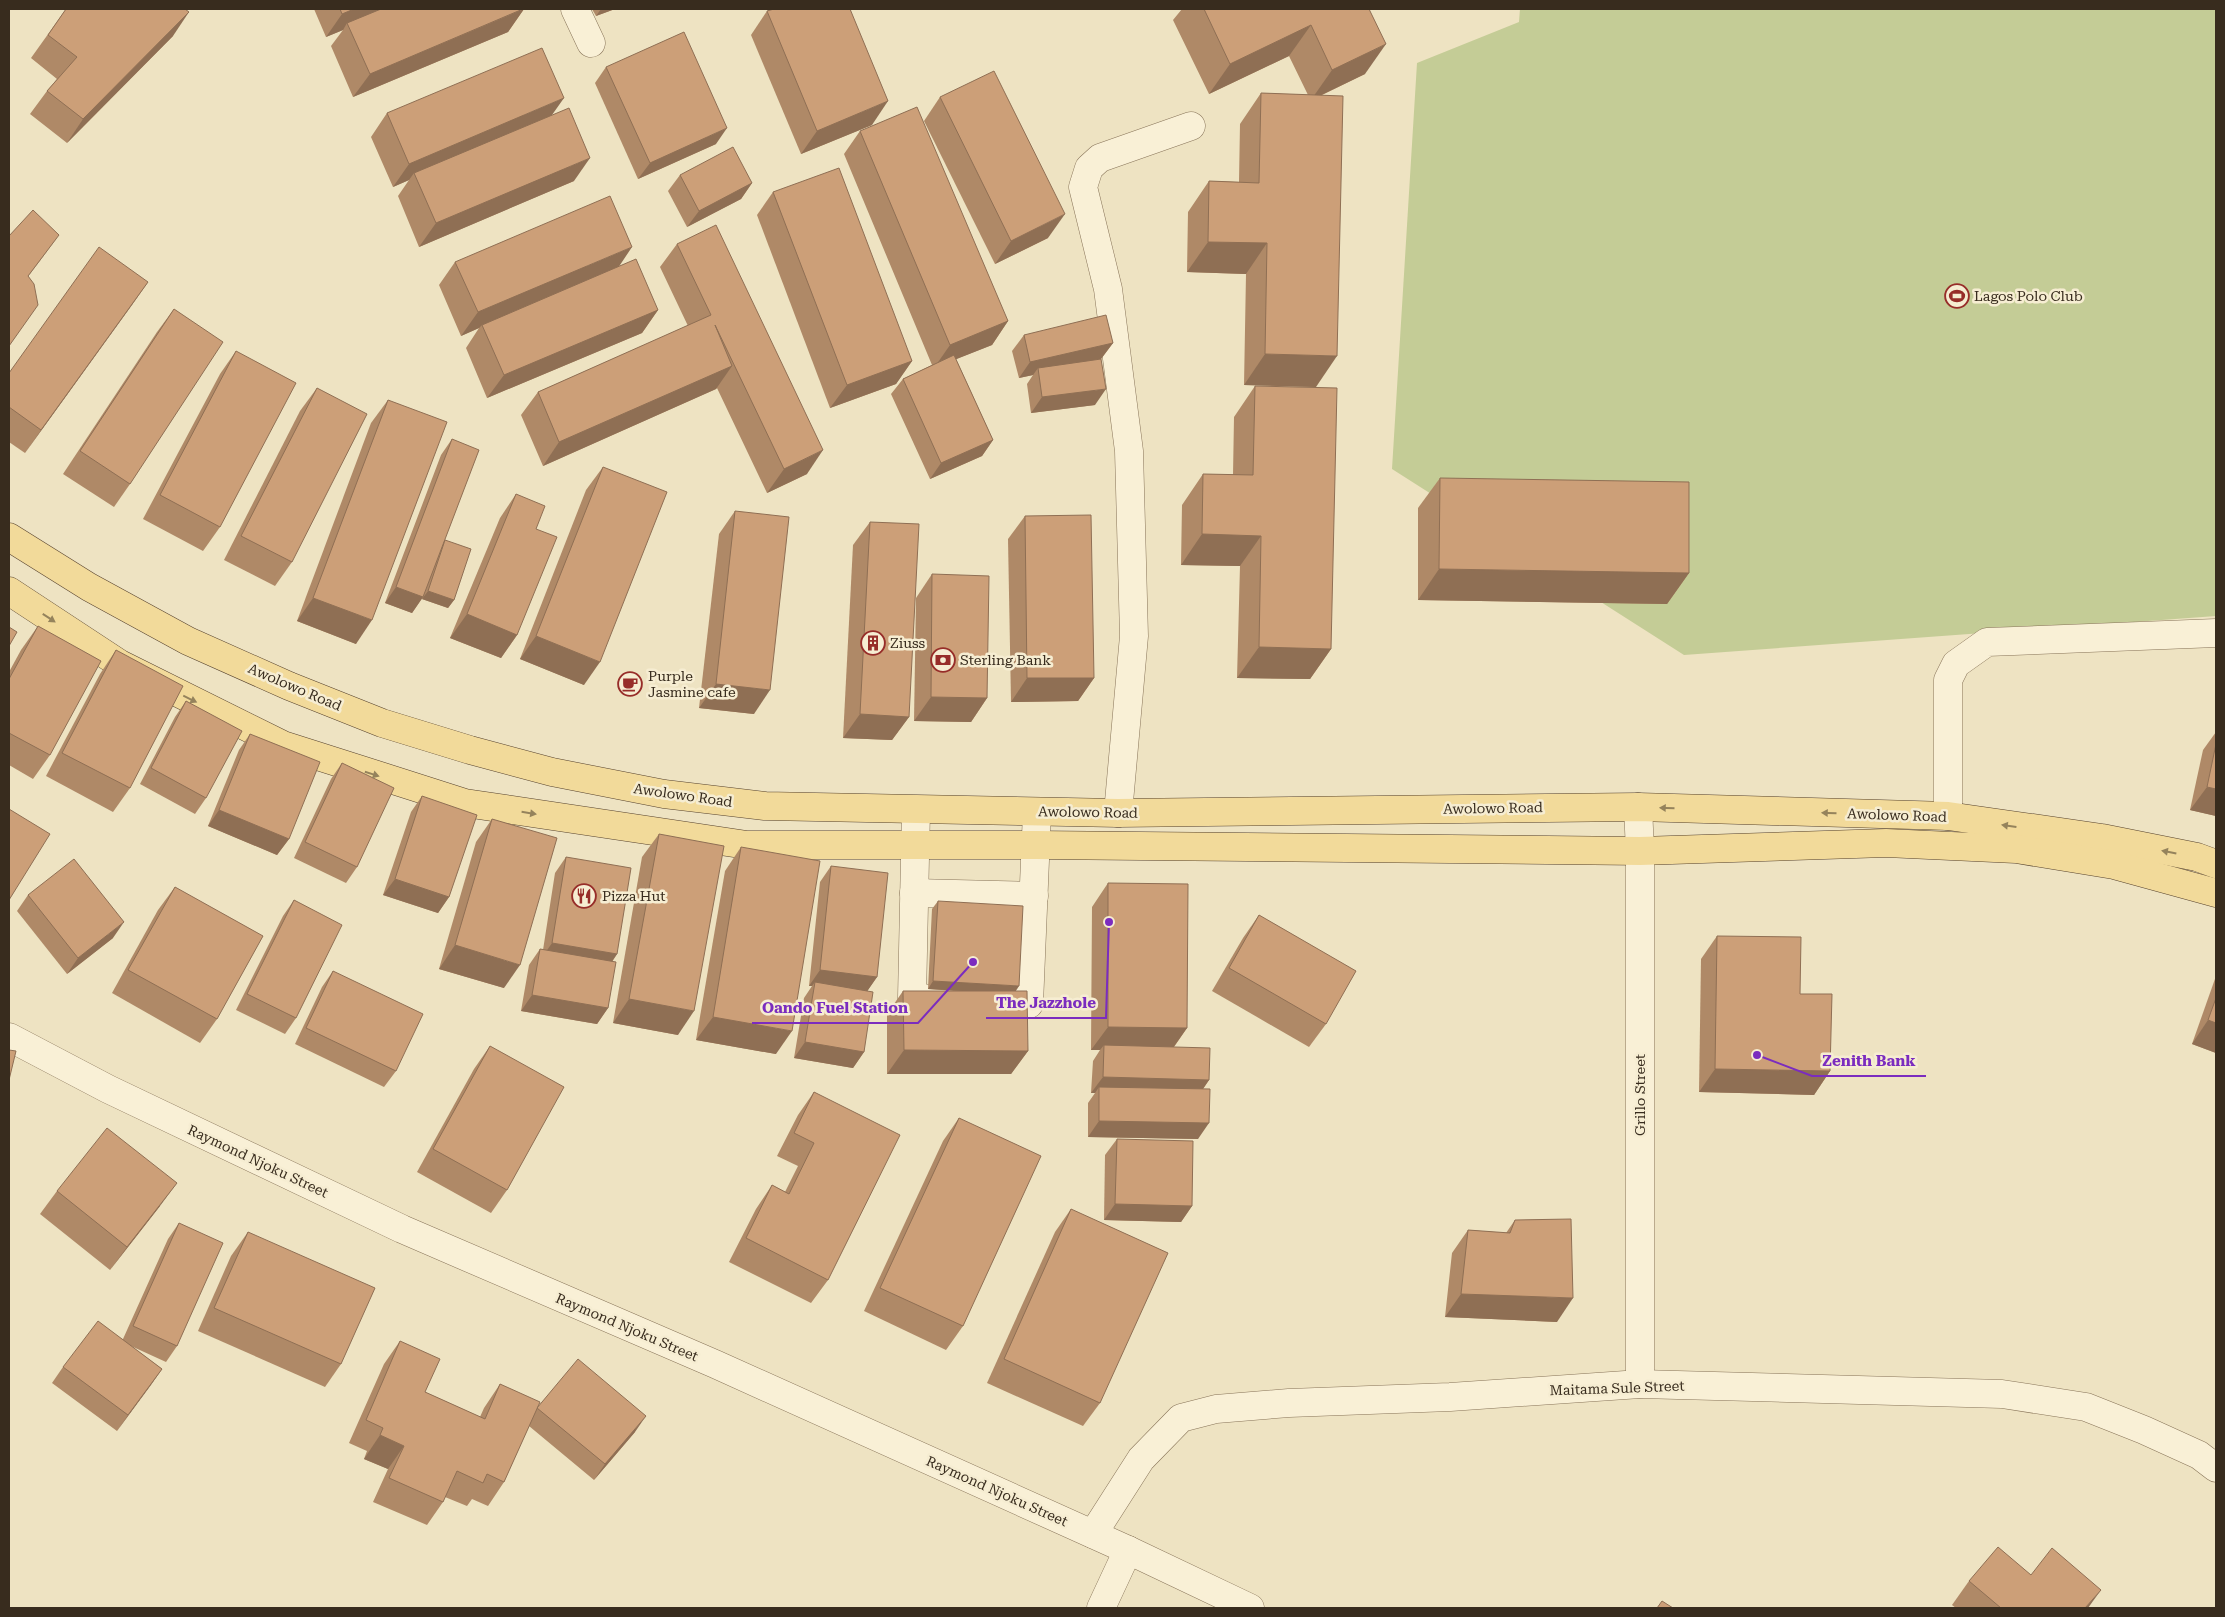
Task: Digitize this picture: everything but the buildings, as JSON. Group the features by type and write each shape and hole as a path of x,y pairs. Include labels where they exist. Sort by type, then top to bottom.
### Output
{"main road":[{"name":"Awolowo Road","path":"9,537 89,587 188,641 290,686 382,723 470,750 552,772 664,794 765,806 916,810 1118,813 1638,807 1948,816 2102,838 2197,858 2216,864"},
{"name":"Awolowo Road","path":"9,591 120,664 282,745 465,803 747,845 1036,845 1640,851 1886,843 2016,849 2114,866 2216,893"}],"street":[{"path":"575,9 591,43"},
{"path":"1118,813 1134,636 1129,451 1108,290 1083,187 1089,168 1100,158 1191,126"},
{"path":"1948,816 1948,680 1956,664 1987,642 2216,633"},
{"name":"Grillo Street","path":"1638,807 1640,851 1640,1384"},
{"path":"916,810 912,998 947,988 987,991 1029,1004 1037,812"},
{"path":"914,892 954,906 994,894 1034,896"},
{"path":"993,921 994,894"},
{"name":"Raymond Njoku Street","path":"9,1036 108,1089 402,1229 715,1364 1093,1534 1250,1608"},
{"name":"Maitama Sule Street","path":"1093,1534 1141,1459 1181,1418 1216,1409 1289,1403 1450,1397 1640,1384 2002,1394 2086,1407 2144,1430 2199,1455 2216,1468"},
{"path":"1101,1608 1128,1550"}],"green space":[{"name":"Lagos Polo Club","path":"1520,9 2216,9 2216,616 1684,655 1392,469 1417,63 1519,22"}],"place":[{"name":"Lagos Polo Club","path":"1957,296"},
{"name":"Ziuss","path":"873,643"},
{"name":"Sterling Bank","path":"943,660"},
{"name":"Purple Jasmine cafe","path":"630,684"},
{"name":"Pizza Hut","path":"584,896"},
{"name":"The Jazzhole","path":"1109,922"},
{"name":"Oando Fuel Station","path":"973,962"},
{"name":"Zenith Bank","path":"1757,1055"}]}
